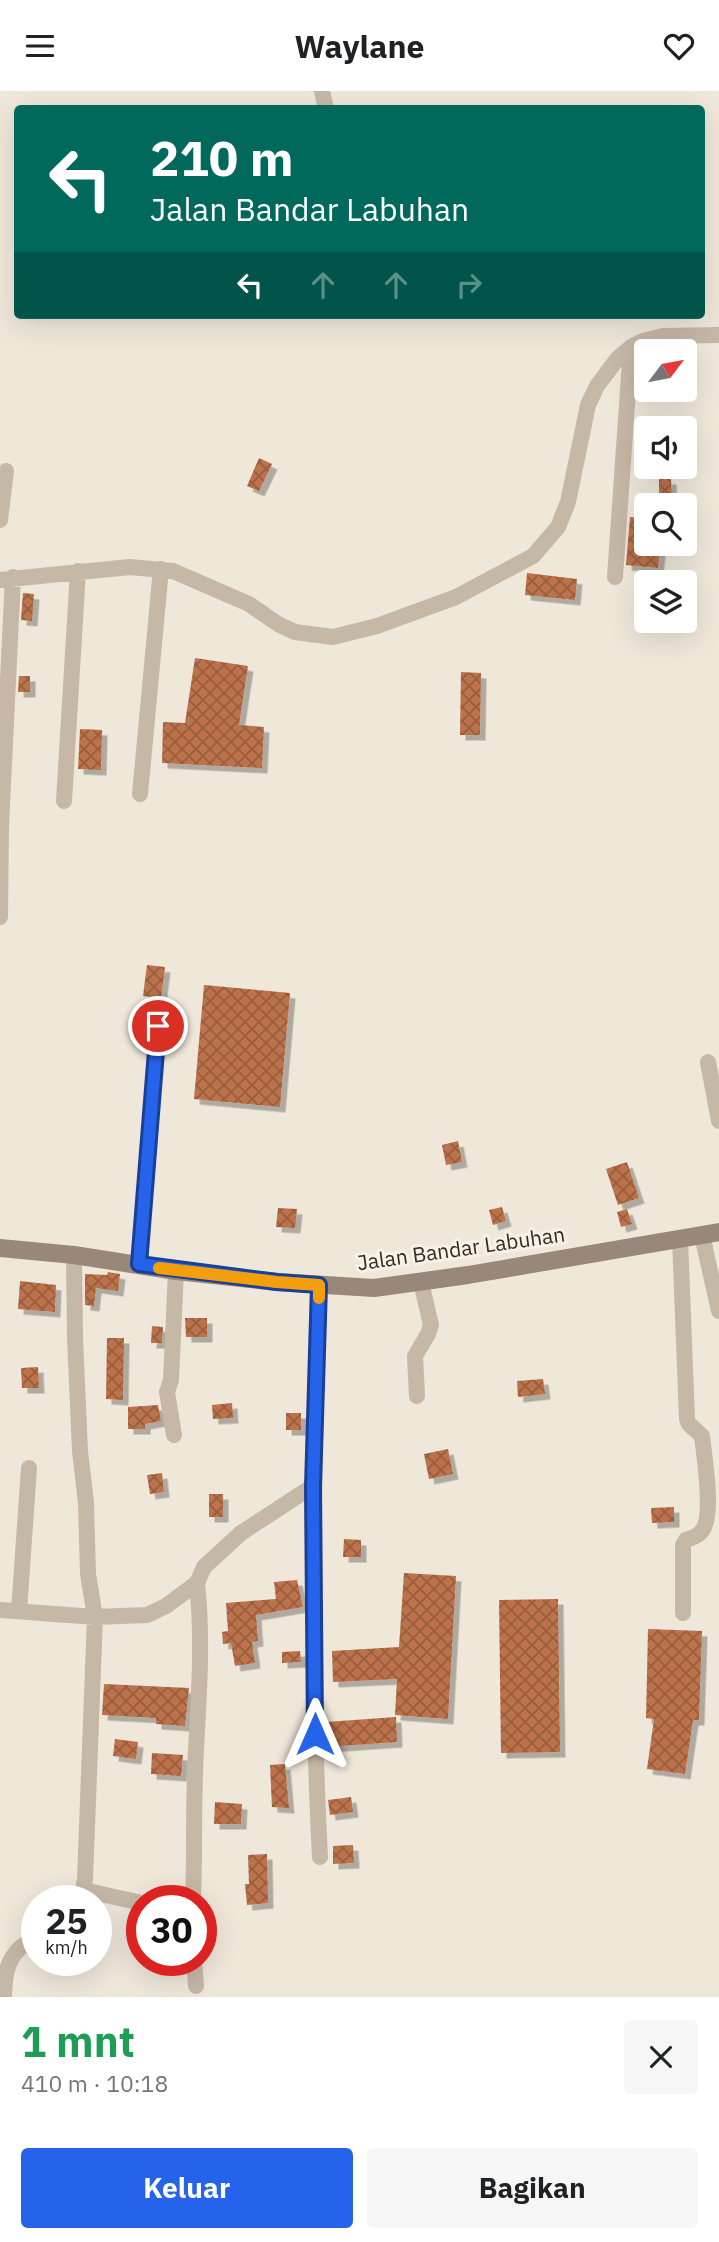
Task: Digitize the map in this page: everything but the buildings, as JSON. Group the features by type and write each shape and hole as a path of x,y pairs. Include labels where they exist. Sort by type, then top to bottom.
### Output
{"main road":[{"name":"Jalan Bandar Labuhan","path":"0,1248 75,1255 176,1271 277,1282 373,1288 711,1233"}],"street":[{"path":"0,917 6,579 130,567 161,569 173,571 249,604 295,632 333,638 377,626 456,597 533,556 558,527 568,502 588,405 608,369 631,347 663,336 719,335"},
{"path":"615,577 631,347"},
{"path":"0,520 6,471"},
{"path":"140,794 161,569"},
{"path":"64,801 78,571"},
{"path":"139,1264 158,1026"},
{"path":"708,1062 719,1121"},
{"path":"711,1233 719,1311"},
{"path":"680,1239 687,1419 702,1436 708,1510 704,1530 686,1540 683,1545 683,1613"},
{"path":"75,1255 75,1338 80,1451 86,1503 88,1574 95,1617 91,1756 78,1885"},
{"path":"174,1435 167,1392 171,1380 176,1271"},
{"path":"417,1396 415,1356 431,1325 421,1282"},
{"path":"319,1285 313,1486 315,1761 320,1857"},
{"path":"19,1611 29,1468"},
{"path":"0,1610 95,1617 147,1615 166,1606 197,1583 204,1567 241,1533 313,1486"},
{"path":"189,1885 201,1663 202,1625 197,1583"},
{"path":"4,1997 6,1968 21,1947"},
{"path":"195,1976 196,1986"}],"slow traffic":[{"path":"159,1268 319,1285 319,1298"}],"route":[{"path":"158,1026 139,1264 176,1271 319,1285 313,1486 315,1734"}]}
